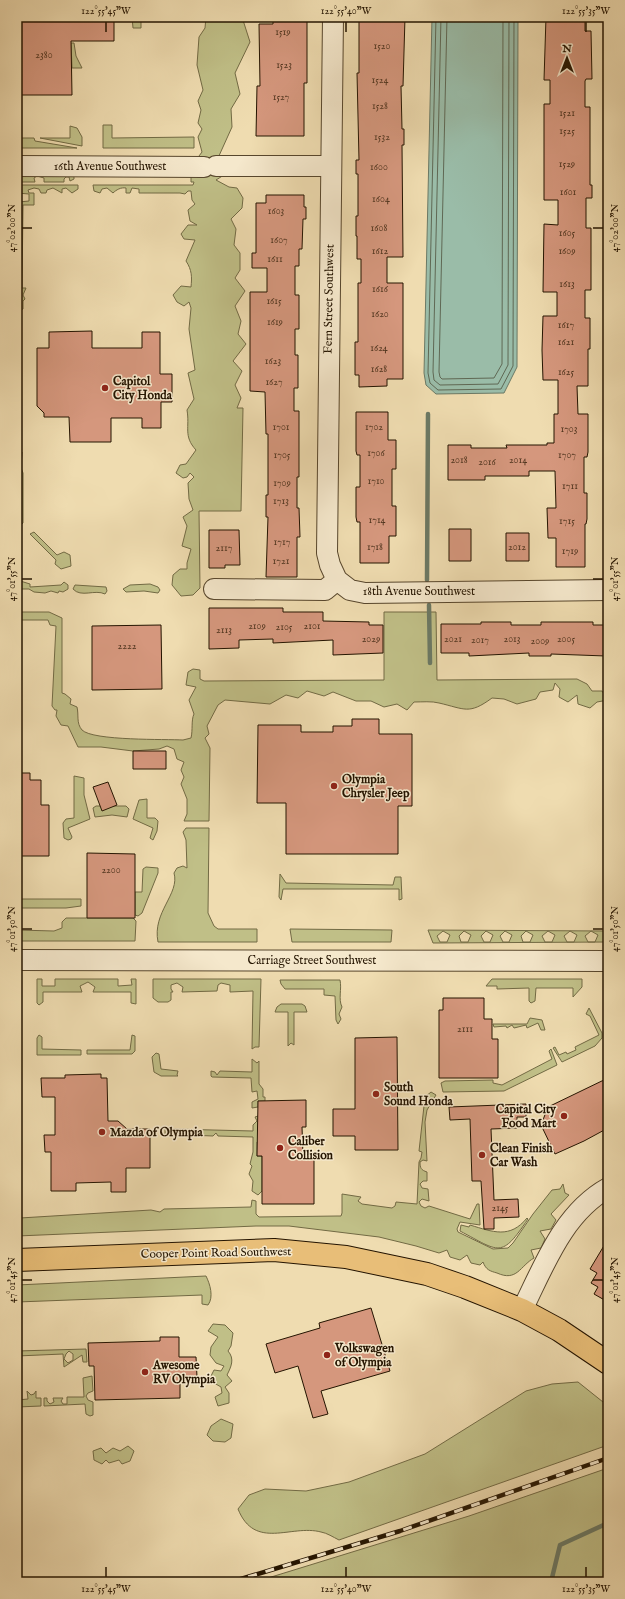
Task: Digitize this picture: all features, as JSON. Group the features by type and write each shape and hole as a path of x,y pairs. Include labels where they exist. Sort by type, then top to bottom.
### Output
{"main road":[{"name":"Cooper Point Road Southwest","path":"17,1260 274,1250 312,1252 384,1264 427,1274 465,1287 522,1310 559,1330 608,1362"}],"street":[{"name":"Fern Street Southwest","path":"333,17 327,553 330,565 337,580"},
{"name":"16th Avenue Southwest","path":"17,166 331,166"},
{"path":"214,589 325,590 337,580"},
{"name":"18th Avenue Southwest","path":"337,580 350,590 365,593 608,590"},
{"name":"Carriage Street Southwest","path":"17,960 608,961"},
{"path":"522,1310 555,1243 567,1225 582,1208 608,1188"}],"shaded area":[{"path":"132,17 141,17 141,28 133,28"},
{"path":"206,17 242,17 250,42 235,73 240,94 231,109 232,127 218,158 206,162 196,160 202,152 198,137 202,129 198,123 201,110 198,101 203,90 197,65 199,37 205,28"},
{"path":"71,43 74,43 76,56 82,68 72,68"},
{"path":"103,125 112,125 112,138 194,137 194,148 103,148"},
{"path":"70,126 77,128 82,137 82,146 40,138 70,138"},
{"path":"17,138 34,138 35,141 77,148 17,148"},
{"path":"200,173 224,175 216,180 229,187 237,188 243,198 242,208 231,219 236,229 234,245 240,253 240,270 235,278 245,291 235,306 241,321 238,334 246,344 233,361 242,371 235,385 241,398 237,408 243,408 241,511 199,511 200,588 193,595 181,596 172,585 173,575 180,569 187,569 191,549 182,546 187,526 183,517 193,510 189,499 188,483 194,477 190,473 187,477 183,478 176,473 180,465 186,464 196,450 188,436 187,410 194,399 188,373 195,370 189,329 191,308 189,302 184,306 177,302 173,295 181,286 191,287 191,274 186,261 195,240 184,239 181,234 188,225 197,225 190,221 188,210 195,204 192,200 191,191 188,191 185,194 139,193 139,189 132,188 130,193 126,193 126,188 124,188 113,193 107,188 102,189 100,193 94,191 93,185 193,185 194,182 191,182 191,176"},
{"path":"17,176 37,176 34,178 35,182 17,182"},
{"path":"37,176 74,176 74,179 70,181 69,177 66,177 64,182 44,182 44,178"},
{"path":"17,185 78,185 78,189 72,193 66,188 62,189 62,193 53,188 47,190 46,193 41,193 39,189 34,188 28,190 29,193 34,193 34,205 23,205 22,288 26,288 23,295 25,299 23,301 23,309 21,310 19,309 19,202 29,201 29,194 17,193"},
{"path":"19,451 22,452 21,468 23,473 23,523 21,525 19,522"},
{"path":"34,532 57,555 64,552 70,555 71,566 61,569 55,564 56,560 30,534"},
{"path":"17,580 30,584 30,587 61,585 64,582 68,585 68,589 63,592 59,591 58,593 51,591 45,593 34,592 29,589 17,589"},
{"path":"150,584 158,587 160,590 158,593 144,591 126,592 123,589 130,585"},
{"path":"75,585 106,587 107,591 105,594 97,592 80,593 73,589"},
{"path":"17,612 49,612 62,618 62,693 71,699 70,704 77,707 78,722 82,730 89,734 100,736 114,738 183,740 191,738 194,714 189,700 196,687 186,685 188,672 193,669 200,670 200,679 204,681 384,680 384,612 436,612 437,680 577,679 587,684 592,691 602,691 608,700 597,702 590,708 578,704 577,695 568,702 559,697 560,689 555,683 553,690 540,692 536,699 517,704 504,699 492,698 472,709 461,709 436,702 414,702 407,710 397,704 384,707 371,701 356,701 333,692 324,696 307,691 298,698 286,695 270,704 225,700 218,705 207,726 209,734 205,738 210,748 209,821 184,821 187,814 187,799 181,784 184,777 181,770 184,762 177,759 174,749 167,746 159,749 133,751 101,747 78,747 68,726 61,725 56,716 57,710 55,710 52,706 56,626 50,625 48,620 17,620"},
{"path":"74,776 84,778 84,795 90,819 68,828 72,837 68,840 64,838 63,823 66,819 74,818"},
{"path":"147,799 147,818 155,818 158,821 157,831 153,840 150,838 153,828 133,819 139,800"},
{"path":"96,806 126,806 129,809 127,817 112,815 95,817 93,808"},
{"path":"186,828 209,828 208,913 214,926 218,929 257,929 257,942 158,942 157,931 159,922 173,888 175,881 174,873 177,868 183,866 187,868 186,840 183,832"},
{"path":"146,867 158,868 158,873 142,913 138,916 135,915 135,892 142,892 143,869"},
{"path":"280,874 286,883 393,885 395,877 401,877 402,899 399,900 399,889 283,889 281,900 279,897"},
{"path":"17,899 81,899 81,906 66,908 17,908"},
{"path":"66,918 133,918 136,921 135,941 17,941 17,930 54,931 62,928 62,922"},
{"path":"290,929 392,930 391,942 292,942"},
{"path":"428,930 607,931 607,942 433,943","holes":["443,931 450,935 447,942 440,942 437,936","464,931 471,935 468,942 461,942 459,936","486,931 493,935 490,942 484,942 481,936","505,931 512,935 509,942 503,942 500,936","526,931 533,935 530,942 523,942 521,936","548,931 555,935 552,942 545,942 542,936","570,931 577,935 574,942 567,942 564,936","591,931 598,935 595,942 588,942 585,936"]},
{"path":"37,979 42,979 42,986 55,986 55,979 118,979 118,986 132,985 131,979 136,979 136,1004 131,1003 131,992 93,992 95,987 88,982 80,986 82,992 43,992 43,1002 39,1005 37,1003"},
{"path":"153,979 261,979 259,1047 252,1049 253,991 230,992 230,985 221,983 218,985 217,991 182,992 183,987 177,983 171,985 173,992 171,992 171,1000 168,1002 158,1002 153,998"},
{"path":"492,979 582,979 582,987 573,997 573,988 536,988 535,1001 531,1003 529,1001 529,988 497,989 497,986 486,986"},
{"path":"280,980 340,980 340,1001 342,1007 339,1014 341,1019 338,1024 336,1020 335,996 324,995 324,989 285,989"},
{"path":"281,1004 302,1004 305,1006 307,1012 294,1012 294,1045 291,1043 288,1046 288,1012 275,1012 277,1007"},
{"path":"589,1008 602,1033 602,1038 595,1046 562,1062 553,1048 555,1047 559,1055 566,1052 567,1054 576,1050 575,1047 599,1035 590,1016 586,1014"},
{"path":"530,1018 542,1020 545,1030 541,1030 538,1023 527,1028 526,1025 514,1028 512,1025 507,1028 506,1026 494,1027 493,1024 527,1024"},
{"path":"39,1035 42,1037 42,1049 81,1050 81,1055 37,1055 37,1038"},
{"path":"132,1035 135,1036 135,1051 132,1054 87,1054 87,1050 130,1050"},
{"path":"551,1049 557,1065 504,1091 443,1092 441,1083 445,1081 493,1080 493,1083 502,1085 552,1059 549,1051"},
{"path":"156,1053 159,1054 161,1069 178,1071 178,1076 161,1076 154,1072 152,1057"},
{"path":"252,1059 257,1063 259,1061 259,1084 263,1089 263,1097 265,1097 265,1101 258,1101 258,1107 252,1108 252,1102 258,1099 257,1091 252,1092 251,1078 212,1077 211,1071 215,1072 217,1075 220,1071 252,1072"},
{"path":"431,1092 436,1095 427,1110 425,1122 427,1161 423,1160 420,1162 421,1168 427,1172 427,1181 423,1181 420,1184 422,1188 428,1189 429,1201 422,1199 419,1202 421,1206 425,1208 429,1206 470,1219 477,1204 479,1204 480,1225 460,1222 457,1229 458,1232 493,1249 508,1248 552,1190 560,1189 563,1184 565,1193 569,1195 551,1214 556,1220 551,1229 540,1231 545,1239 541,1248 531,1250 534,1258 514,1274 509,1276 492,1272 488,1270 483,1262 480,1265 471,1263 467,1255 460,1260 450,1257 447,1250 439,1253 379,1237 289,1226 256,1226 17,1236 17,1196 19,1193 20,1218 151,1210 160,1212 164,1209 251,1207 252,1200 256,1201 256,1214 259,1217 341,1216 342,1194 361,1197 358,1201 362,1204 392,1208 395,1206 396,1202 417,1204 419,1162 422,1152 419,1151 425,1097"},
{"path":"258,1116 261,1142 257,1142 257,1156 262,1156 262,1191 258,1195 252,1191 253,1181 249,1174 252,1166 250,1164 253,1152 253,1137 218,1136 216,1133 213,1136 165,1134 165,1129 253,1131 253,1125 257,1121 255,1117"},
{"path":"527,1218 528,1219 512,1241 499,1248 484,1244 460,1231 461,1225 469,1227 470,1225 486,1230 501,1232 508,1231 521,1225"},
{"path":"206,1276 211,1294 208,1305 202,1304 202,1295 17,1302 17,1285"},
{"path":"213,1324 225,1325 233,1333 231,1346 228,1351 232,1363 227,1375 232,1381 225,1387 229,1393 229,1403 218,1406 215,1397 222,1393 221,1387 209,1380 214,1370 221,1371 224,1366 216,1363 210,1355 211,1347 218,1337 208,1331"},
{"path":"86,1349 87,1362 83,1362 82,1355 64,1367 63,1354 17,1356 17,1351","holes":["69,1351 73,1354 73,1360 68,1363 64,1359 66,1354"]},
{"path":"92,1376 93,1391 88,1393 86,1396 88,1400 93,1402 93,1415 90,1416 86,1414 85,1404 44,1406 44,1398 47,1398 47,1401 50,1404 54,1402 53,1398 63,1398 61,1401 63,1404 67,1404 67,1397 84,1397 83,1378"},
{"path":"578,1382 608,1406 608,1445 339,1540 328,1534 310,1530 264,1533 254,1529 245,1522 238,1509 249,1495 265,1489 306,1491 349,1482 425,1454 526,1391 552,1384"},
{"path":"27,1391 31,1395 36,1391 36,1398 41,1398 41,1406 17,1407 17,1400 28,1399"},
{"path":"221,1419 233,1424 231,1438 225,1442 213,1441 207,1435 211,1426"},
{"path":"128,1446 134,1451 130,1461 122,1464 119,1460 109,1463 106,1460 102,1464 94,1460 93,1451 101,1448 106,1453 113,1448 120,1451"},
{"path":"608,1468 608,1582 255,1582 469,1516"}],"water":[{"path":"432,17 518,17 517,367 504,393 436,394 426,385 424,373"}],"building":[{"path":"17,17 114,17 114,41 71,41 72,95 17,95"},
{"path":"273,17 307,17 307,83 304,83 304,136 256,136 257,86 260,86 259,24 273,24"},
{"path":"359,17 405,17 403,86 401,86 402,129 404,129 404,145 402,145 403,257 387,257 387,283 403,283 403,379 387,379 387,386 359,387 359,375 355,375 355,342 358,342 358,283 361,283 361,259 357,259 356,236 356,216 358,216 358,174 356,174 356,160 359,160 357,73 359,73"},
{"path":"546,17 585,17 585,31 591,31 592,79 586,79 585,81 585,107 590,107 590,185 592,185 592,198 586,198 586,228 591,228 591,290 585,290 585,318 590,318 590,349 588,349 588,386 577,386 578,414 588,414 588,452 587,457 584,457 584,493 587,493 585,567 556,567 556,538 548,538 547,508 556,508 555,471 529,471 529,476 485,476 485,480 448,480 448,445 471,445 471,448 507,448 506,445 547,445 547,443 554,443 554,414 558,414 558,380 543,380 542,350 543,316 557,316 557,292 543,292 544,224 558,225 558,200 544,200 544,104 550,104 550,80 544,80"},
{"path":"266,195 304,195 304,207 306,207 306,219 303,219 302,249 299,249 299,266 295,266 295,295 299,295 299,329 295,329 295,355 298,355 298,388 294,388 294,411 299,411 299,477 297,477 297,508 299,508 300,537 297,537 297,577 266,577 268,434 266,434 265,392 250,391 250,292 267,292 267,268 252,268 252,253 256,253 256,203 266,203"},
{"name":"Capitol City Honda","path":"92,331 92,348 142,348 142,332 160,332 160,374 172,374 172,402 161,402 161,428 142,428 142,418 111,418 111,442 70,442 69,417 44,417 44,413 37,406 37,348 49,348 49,332"},
{"path":"356,412 388,412 388,440 396,440 396,469 392,469 392,506 396,506 396,536 389,536 389,563 360,563 360,522 357,522 356,517 356,487 360,487 360,455 357,455 356,451"},
{"path":"449,529 471,529 471,561 449,561"},
{"path":"209,530 239,530 240,565 225,565 225,568 209,568"},
{"path":"506,533 529,533 529,561 506,561"},
{"path":"209,608 283,608 283,612 323,612 323,621 369,622 369,625 383,625 383,653 333,655 333,640 273,643 273,639 239,640 239,648 209,649"},
{"path":"481,622 511,622 511,625 541,625 541,622 593,622 593,625 606,625 606,656 551,654 551,656 529,656 529,653 469,656 469,653 441,653 441,624 481,624"},
{"path":"161,625 162,689 92,690 92,626"},
{"name":"Olympia Chrysler Jeep","path":"352,719 379,719 379,734 412,734 412,806 398,806 398,854 286,854 286,803 257,803 258,725 301,725 301,732 333,732 333,726 352,726"},
{"path":"133,751 166,751 166,769 133,769"},
{"path":"17,773 30,773 30,780 41,780 41,805 49,805 49,856 17,856"},
{"path":"108,782 117,805 102,811 93,787"},
{"path":"87,853 135,854 135,918 87,918"},
{"path":"443,998 484,998 484,1019 492,1019 492,1039 498,1039 498,1078 439,1078 439,1010 443,1010"},
{"name":"South Sound Honda","path":"397,1037 398,1150 355,1150 355,1136 333,1136 333,1109 355,1109 355,1038"},
{"name":"Mazda of Olympia","path":"101,1074 101,1078 107,1078 108,1121 118,1121 127,1129 150,1129 150,1168 126,1168 126,1192 111,1192 111,1182 76,1183 76,1191 51,1191 51,1152 45,1152 44,1135 55,1135 55,1097 42,1097 41,1078 65,1078 65,1075"},
{"path":"608,1078 608,1128 555,1154 541,1125 548,1107"},
{"name":"Caliber Collision","path":"306,1100 306,1127 302,1127 303,1155 314,1155 314,1204 262,1204 262,1156 257,1156 258,1101"},
{"name":"Clean Finish Car Wash","path":"526,1104 526,1117 517,1117 517,1128 491,1129 494,1200 518,1199 519,1217 494,1218 494,1229 484,1229 481,1181 472,1181 470,1119 450,1120 449,1107"},
{"path":"608,1239 608,1302 594,1294 598,1287 591,1283 597,1273 590,1269"},
{"name":"Volkswagen of Olympia","path":"371,1308 390,1371 321,1391 328,1414 313,1418 298,1366 275,1373 266,1344 320,1328 319,1323"},
{"name":"Awesome RV Olympia","path":"160,1337 179,1337 179,1357 196,1357 197,1377 180,1378 180,1398 95,1400 94,1366 89,1366 88,1343 160,1341"}],"waterway":[{"path":"427,580 428,414"},
{"path":"429,605 430,663"},
{"path":"551,1582 560,1545 608,1523"}],"railway":[{"path":"231,1582 400,1531 608,1458"}],"place":[{"name":"Capitol City Honda","path":"105,388"},
{"name":"Olympia Chrysler Jeep","path":"334,786"},
{"name":"South Sound Honda","path":"376,1094"},
{"name":"Capital City Food Mart","path":"564,1116"},
{"name":"Mazda of Olympia","path":"102,1132"},
{"name":"Caliber Collision","path":"280,1148"},
{"name":"Clean Finish Car Wash","path":"482,1155"},
{"name":"Volkswagen of Olympia","path":"327,1355"},
{"name":"Awesome RV Olympia","path":"145,1372"}]}
